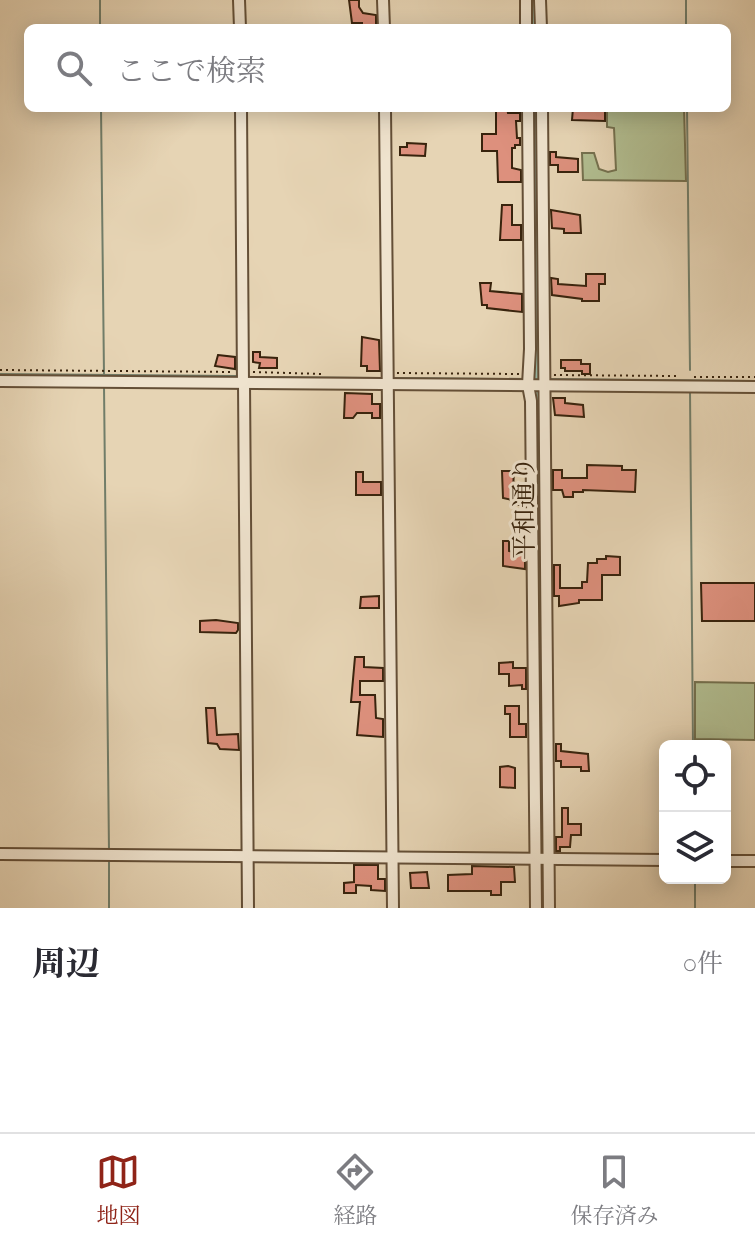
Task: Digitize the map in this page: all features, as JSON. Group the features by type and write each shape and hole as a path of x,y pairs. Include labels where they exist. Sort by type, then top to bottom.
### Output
{"street":[{"path":"239,0 240,24"},
{"path":"383,0 384,24"},
{"path":"526,0 526,24"},
{"path":"540,0 541,24"},
{"path":"241,112 250,857 248,908"},
{"path":"385,112 395,858 393,908"},
{"path":"528,112 528,380 531,401 541,859 536,908"},
{"name":"平和通り","path":"542,112 545,381 541,859 549,908"},
{"path":"0,381 389,378 755,387"},
{"path":"0,854 659,860"},
{"path":"731,861 755,861"}],"path":[{"path":"0,370 244,377 324,374"},
{"path":"545,381 683,377"},
{"path":"693,377 755,377"},
{"path":"389,378 528,380"}],"green space":[{"path":"607,112 684,112 686,181 583,180 582,153 594,153 599,169 608,172 616,170 614,128 607,127"},
{"path":"695,682 755,683 755,740 695,739"}],"building":[{"path":"349,0 359,0 363,13 376,15 376,24 352,23"},
{"path":"496,112 520,113 520,121 516,121 520,145 512,148 512,168 521,170 521,182 498,182 497,151 482,151 482,134 496,134"},
{"path":"573,112 605,112 605,121 572,120"},
{"path":"407,143 426,144 425,156 400,155 400,147 407,147"},
{"path":"550,152 556,152 556,157 578,159 578,172 558,172 558,165 550,165"},
{"path":"502,205 512,205 512,225 521,225 521,240 500,240"},
{"path":"551,210 580,215 581,233 564,233 564,229 552,228"},
{"path":"586,274 605,274 605,284 599,284 599,301 552,295 551,278 558,279 558,284 586,286"},
{"path":"480,283 491,283 490,291 522,294 522,312 482,305"},
{"path":"362,337 379,340 380,371 367,371 367,366 361,366"},
{"path":"253,352 260,352 260,357 277,358 277,368 259,368 260,363 253,362"},
{"path":"218,355 235,357 235,369 215,366"},
{"path":"561,360 581,360 581,364 590,364 590,374 565,371 561,368"},
{"path":"345,393 372,394 372,404 380,404 380,418 372,418 372,413 357,413 353,418 344,418"},
{"path":"553,398 565,398 565,403 583,405 584,417 555,415"},
{"path":"587,465 622,466 622,470 636,470 635,492 583,490 573,492 573,497 564,497 562,490 553,490 553,470 562,470 562,478 587,478"},
{"path":"502,471 514,471 513,489 524,490 521,505 512,505 512,500 503,498"},
{"path":"356,472 363,472 363,482 381,482 381,495 356,495"},
{"path":"503,541 509,541 509,551 525,555 525,569 503,566"},
{"path":"606,556 620,557 620,575 602,575 602,600 579,600 579,603 559,606 559,596 554,596 554,565 560,565 560,588 582,588 582,582 587,582 588,563 597,563 597,559 606,559"},
{"path":"701,583 755,583 755,621 702,621"},
{"path":"379,596 379,608 360,608 361,597"},
{"path":"200,621 238,623 238,630 236,633 200,632"},
{"path":"355,657 364,657 364,667 383,668 383,681 360,681 360,695 375,695 376,718 383,719 383,737 357,735 360,702 351,702"},
{"path":"513,662 513,668 526,668 526,689 522,689 522,685 509,686 509,674 499,674 499,663"},
{"path":"505,706 519,706 519,724 526,724 526,737 510,737 510,714 505,714"},
{"path":"206,708 215,708 217,735 238,734 239,750 220,749 217,744 208,743"},
{"path":"556,744 561,744 561,751 588,754 589,771 581,771 581,767 561,767 561,761 556,761"},
{"path":"500,767 515,768 515,788 500,787"},
{"path":"562,808 568,808 568,824 581,824 581,835 571,835 570,847 560,847 560,851 556,851 556,837 562,837"},
{"path":"354,865 378,865 378,879 385,879 385,891 356,885 356,893 344,893 344,883 354,882"},
{"path":"472,866 514,867 515,882 501,882 501,895 491,895 491,891 448,891 448,875 472,874"},
{"path":"427,872 429,888 411,888 410,873"}],"waterway":[{"path":"100,0 100,24"},
{"path":"533,0 533,24"},
{"path":"686,0 686,24"},
{"path":"101,112 104,375"},
{"path":"534,112 542,908"},
{"path":"687,112 690,370"},
{"path":"0,374 238,376"},
{"path":"248,377 382,378"},
{"path":"392,378 526,379"},
{"path":"548,379 755,381"},
{"path":"104,386 109,851"},
{"path":"690,391 693,740"},
{"path":"109,857 109,908"},
{"path":"695,884 695,908"}]}
